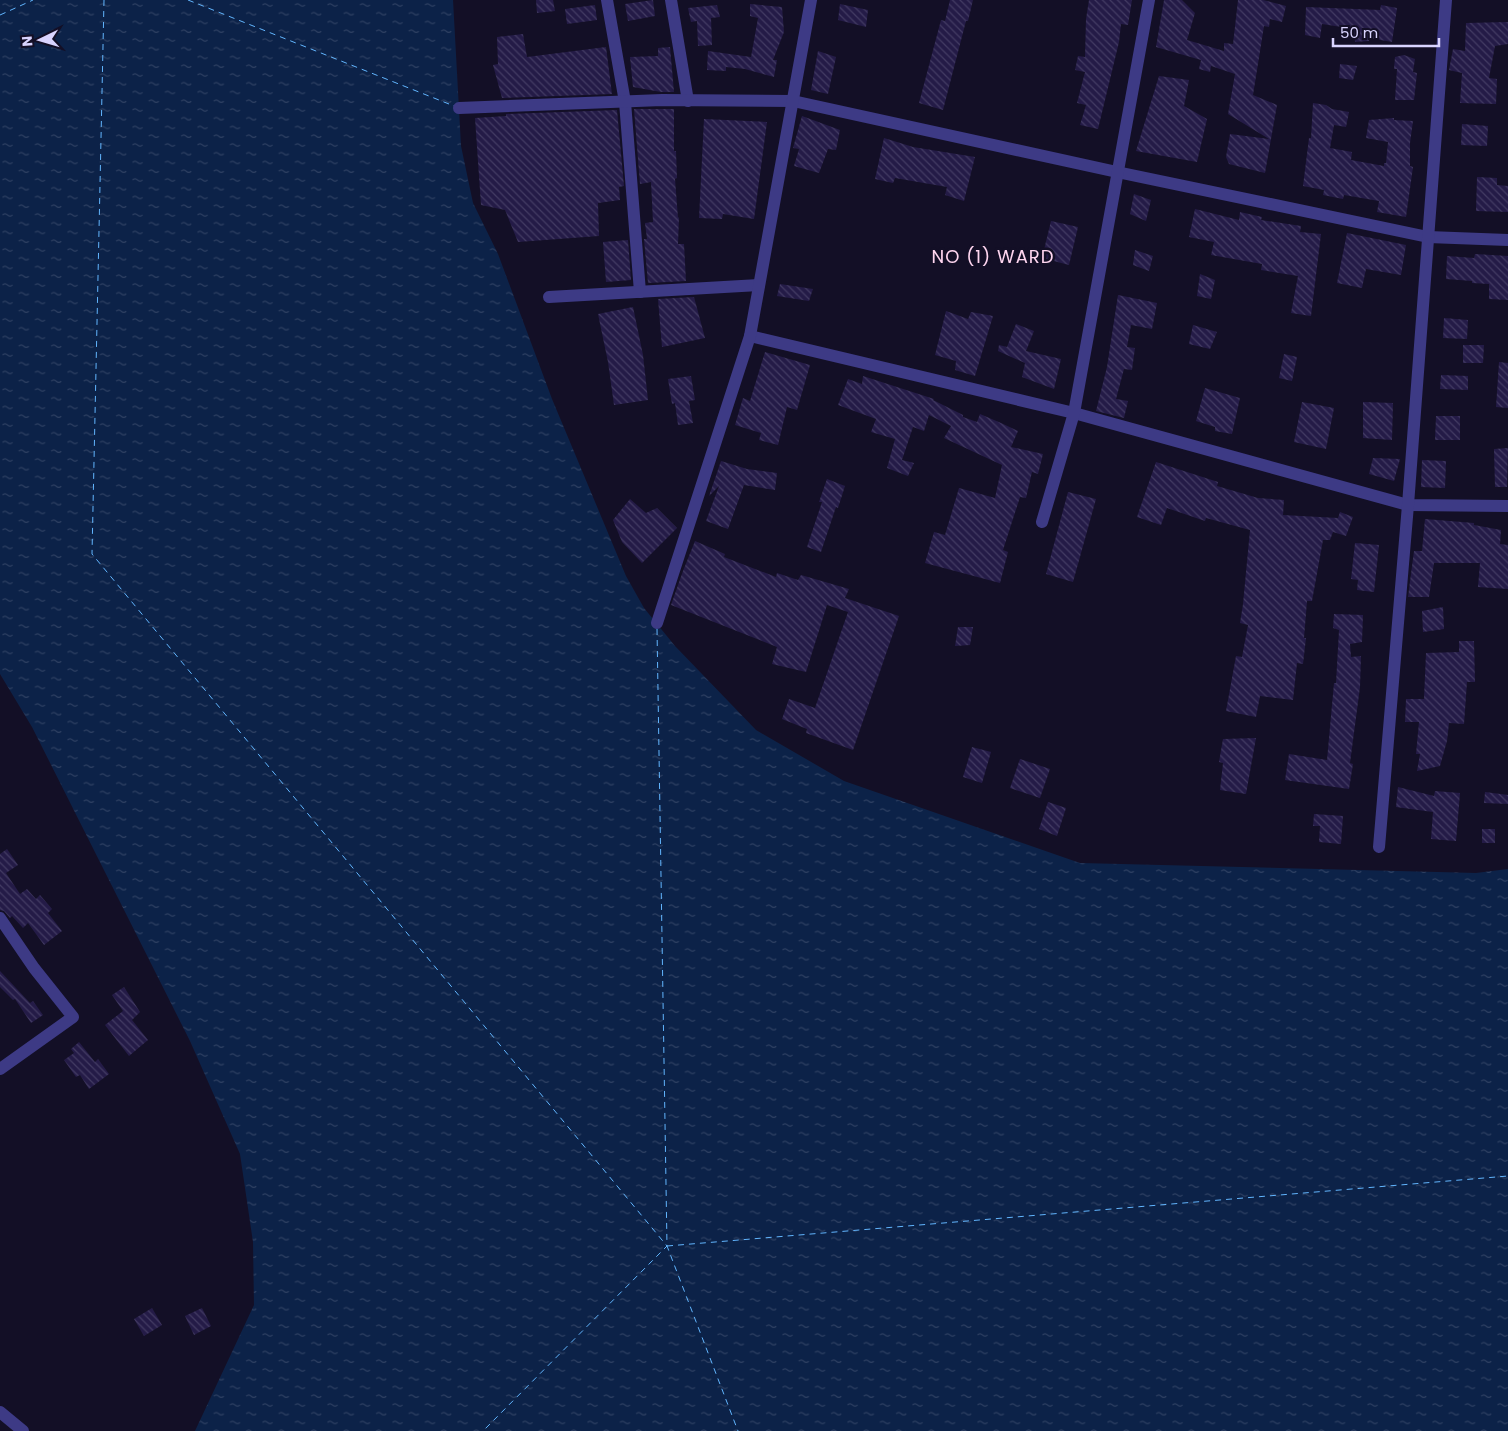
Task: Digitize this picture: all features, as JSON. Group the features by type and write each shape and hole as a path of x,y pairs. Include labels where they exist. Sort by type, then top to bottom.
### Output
{"street":[{"path":"607,0 625,102 640,292"},
{"path":"671,0 688,101"},
{"path":"657,623 750,336 811,0"},
{"path":"1042,522 1074,413 1149,0"},
{"path":"1379,847 1408,505 1446,0"},
{"path":"459,108 625,102 793,101 1428,237 1508,240"},
{"path":"549,297 759,285"},
{"path":"750,336 1074,413 1408,505 1508,506"},
{"path":"0,918 34,968 73,1017 0,1069"},
{"path":"0,1412 23,1431"}],"water":[{"path":"0,0 453,0 461,146 473,203 498,254 552,399 626,576 644,608 675,646 756,730 844,781 1080,863 1476,873 1508,869 1508,1431 195,1431 254,1305 253,1242 240,1154 190,1041 32,727 0,674"}],"building":[{"path":"536,0 553,0 555,11 537,13"},
{"path":"653,0 655,16 628,21 625,4"},
{"path":"950,0 973,0 943,110 919,103 941,20 945,21"},
{"path":"1089,0 1132,0 1128,25 1121,24 1119,42 1098,129 1080,125 1086,105 1077,103 1085,72 1075,70 1078,56 1085,57 1086,19"},
{"path":"1164,0 1182,0 1195,13 1187,40 1224,51 1224,43 1233,44 1238,0 1263,0 1286,6 1282,22 1270,19 1269,27 1264,26 1253,95 1277,105 1265,173 1229,164 1226,157 1230,134 1269,139 1228,114 1235,74 1211,66 1210,72 1199,69 1201,60 1156,47"},
{"path":"750,4 782,7 784,32 773,60 777,60 774,77 745,69 726,67 726,71 707,70 708,51 751,57 758,18 750,16"},
{"path":"840,4 868,10 866,27 838,20"},
{"path":"595,5 597,20 567,24 565,9"},
{"path":"717,5 720,17 711,18 712,45 698,46 697,21 691,22 688,8"},
{"path":"1381,5 1397,8 1392,42 1369,38 1369,41 1355,42 1354,29 1322,24 1320,38 1305,35 1306,7 1380,10"},
{"path":"1508,22 1508,44 1495,46 1489,78 1497,79 1496,104 1460,103 1462,73 1449,70 1453,49 1465,51 1466,23"},
{"path":"523,34 527,57 606,47 612,94 502,98 493,65 498,64 497,37"},
{"path":"670,47 674,92 661,92 633,87 630,57 658,56 658,48"},
{"path":"818,51 836,57 828,94 811,90"},
{"path":"1404,55 1415,59 1413,72 1417,73 1414,100 1395,100 1397,69 1394,69 1395,57"},
{"path":"1340,64 1357,66 1353,80 1339,78"},
{"path":"1159,76 1189,80 1184,106 1207,119 1197,162 1136,151"},
{"path":"1313,103 1349,112 1346,127 1334,125 1330,148 1352,152 1351,160 1384,166 1388,142 1366,138 1369,120 1394,118 1394,120 1413,121 1410,143 1410,166 1413,167 1406,217 1377,212 1379,201 1344,195 1343,199 1323,195 1324,190 1303,186 1309,138 1311,138"},
{"path":"634,109 674,109 674,151 676,151 677,178 675,179 679,217 678,244 684,244 686,281 648,283 644,239 647,239 645,223 653,222 651,182 640,184"},
{"path":"617,110 624,186 619,187 620,200 598,203 599,236 518,242 505,210 481,205 475,118 506,116 506,114"},
{"path":"802,116 840,130 836,150 828,149 819,173 794,166 799,149 793,148"},
{"path":"704,119 767,122 754,219 723,214 722,219 699,218"},
{"path":"1462,124 1488,126 1487,146 1461,145"},
{"path":"884,138 913,147 975,157 964,201 945,195 947,187 895,178 893,183 875,179"},
{"path":"1477,177 1497,178 1497,185 1508,186 1508,212 1476,211"},
{"path":"1134,194 1151,200 1146,221 1130,214"},
{"path":"1195,209 1239,220 1240,212 1262,217 1261,220 1301,226 1300,232 1321,234 1311,316 1291,313 1298,276 1261,270 1262,264 1211,255 1214,242 1189,237"},
{"path":"1051,221 1078,227 1069,265 1042,258"},
{"path":"1347,233 1406,245 1401,275 1366,269 1362,288 1337,283"},
{"path":"628,240 631,280 606,282 603,242"},
{"path":"1135,250 1153,256 1149,271 1133,265"},
{"path":"1475,254 1508,256 1508,300 1489,299 1489,284 1446,279 1447,256 1474,258"},
{"path":"1200,274 1215,280 1211,299 1197,296"},
{"path":"780,284 813,289 809,301 777,296"},
{"path":"1118,295 1157,303 1152,329 1131,325 1127,347 1135,348 1132,370 1124,369 1116,399 1128,401 1124,418 1096,411 1107,367"},
{"path":"694,297 705,338 662,347 658,299"},
{"path":"633,307 643,355 648,400 614,405 608,362 598,314"},
{"path":"946,311 968,319 971,312 993,316 975,376 955,370 956,361 935,355"},
{"path":"1444,318 1468,320 1467,339 1443,338"},
{"path":"1016,324 1034,331 1026,351 1061,359 1054,389 1022,377 1025,363 998,351 999,345 1007,347"},
{"path":"1193,325 1217,332 1210,349 1189,344"},
{"path":"1463,345 1484,345 1483,363 1463,363"},
{"path":"765,352 810,365 797,410 787,407 778,445 759,440 761,433 735,425 743,398 750,401"},
{"path":"1284,354 1297,357 1292,381 1279,378"},
{"path":"1499,362 1508,363 1508,408 1496,407"},
{"path":"1441,375 1468,376 1468,390 1440,389"},
{"path":"691,376 695,400 689,401 693,423 678,425 675,403 672,404 668,379"},
{"path":"863,376 934,399 963,415 963,417 977,422 980,414 1001,423 1018,431 1011,447 1043,454 1038,474 1032,472 1026,498 1020,497 1003,550 1008,552 1000,583 925,563 934,532 945,535 959,488 995,498 1002,465 944,438 951,426 929,415 924,431 913,427 902,460 914,463 908,476 887,468 895,439 871,432 876,419 838,405 848,379 862,384"},
{"path":"1205,388 1240,398 1232,434 1215,431 1215,427 1196,421"},
{"path":"1302,402 1334,408 1326,449 1294,442"},
{"path":"1363,402 1393,403 1392,440 1363,438"},
{"path":"1436,416 1460,416 1460,440 1435,440"},
{"path":"1508,448 1507,487 1495,487 1494,449"},
{"path":"1373,458 1400,459 1394,481 1369,474"},
{"path":"1422,460 1446,461 1445,488 1421,487"},
{"path":"721,461 747,469 777,473 775,490 744,485 728,529 706,521 719,486 709,496"},
{"path":"1156,462 1218,482 1217,486 1258,498 1284,500 1283,515 1338,518 1340,512 1353,517 1346,536 1333,532 1330,540 1323,540 1312,601 1307,601 1303,664 1297,663 1293,700 1260,696 1256,717 1226,711 1236,656 1242,657 1248,625 1240,623 1250,530 1206,518 1205,521 1167,508 1161,525 1137,517"},
{"path":"827,479 845,486 821,552 807,547 822,502 819,502"},
{"path":"1068,492 1096,499 1073,582 1046,574"},
{"path":"630,499 646,513 657,508 677,528 642,563 622,542 613,520"},
{"path":"1425,519 1474,523 1474,525 1501,530 1500,544 1508,545 1508,589 1478,587 1480,563 1434,563 1429,597 1408,597 1414,551 1422,551"},
{"path":"695,541 725,554 724,557 776,577 777,573 798,580 801,575 849,589 845,598 899,616 853,750 806,733 807,729 782,719 789,699 815,708 848,612 827,605 806,672 772,664 777,647 671,605"},
{"path":"1355,543 1379,545 1374,592 1357,590 1358,580 1351,579"},
{"path":"1443,607 1444,629 1423,632 1422,611"},
{"path":"1334,614 1363,615 1362,642 1350,644 1351,657 1361,656 1360,687 1350,763 1353,764 1349,789 1285,780 1289,754 1327,760 1334,683 1336,683 1339,630 1333,628"},
{"path":"958,627 973,627 970,645 955,646"},
{"path":"1459,641 1474,641 1475,682 1467,682 1464,724 1449,723 1447,741 1440,766 1417,771 1420,754 1416,754 1419,722 1405,722 1406,699 1424,699 1426,653 1459,652"},
{"path":"1256,738 1246,794 1220,790 1223,763 1219,762 1223,739"},
{"path":"972,747 991,752 982,783 963,777"},
{"path":"1020,759 1050,769 1040,798 1010,788"},
{"path":"1398,787 1434,796 1435,791 1460,793 1456,841 1431,839 1433,812 1396,807"},
{"path":"1485,792 1508,795 1508,804 1484,803"},
{"path":"1048,802 1066,808 1057,836 1039,829"},
{"path":"1314,814 1343,816 1341,844 1319,842 1320,826 1313,826"},
{"path":"1482,829 1495,829 1495,843 1482,843"},
{"path":"7,849 18,865 6,873 20,894 27,889 36,899 40,895 52,909 48,913 62,931 44,945 28,923 23,928 12,916 10,918 4,911 0,910 0,854"},
{"path":"0,971 30,1003 33,1001 43,1015 31,1023 15,999 13,1000 0,987"},
{"path":"124,987 140,1012 132,1020 148,1040 129,1056 105,1025 123,1011 112,995"},
{"path":"79,1042 95,1062 98,1059 109,1074 89,1089 80,1075 76,1077 64,1060 74,1053 71,1049"},
{"path":"152,1308 162,1325 144,1336 134,1319"},
{"path":"202,1308 211,1326 194,1335 185,1316"}],"ferry route":[{"path":"0,15 33,0"},
{"path":"104,0 92,554 667,1246 483,1431"},
{"path":"188,0 454,106"},
{"path":"657,629 667,1246 738,1431"},
{"path":"667,1246 1508,1176"}],"district":[{"name":"NO (1) WARD","path":"993,257"}]}
